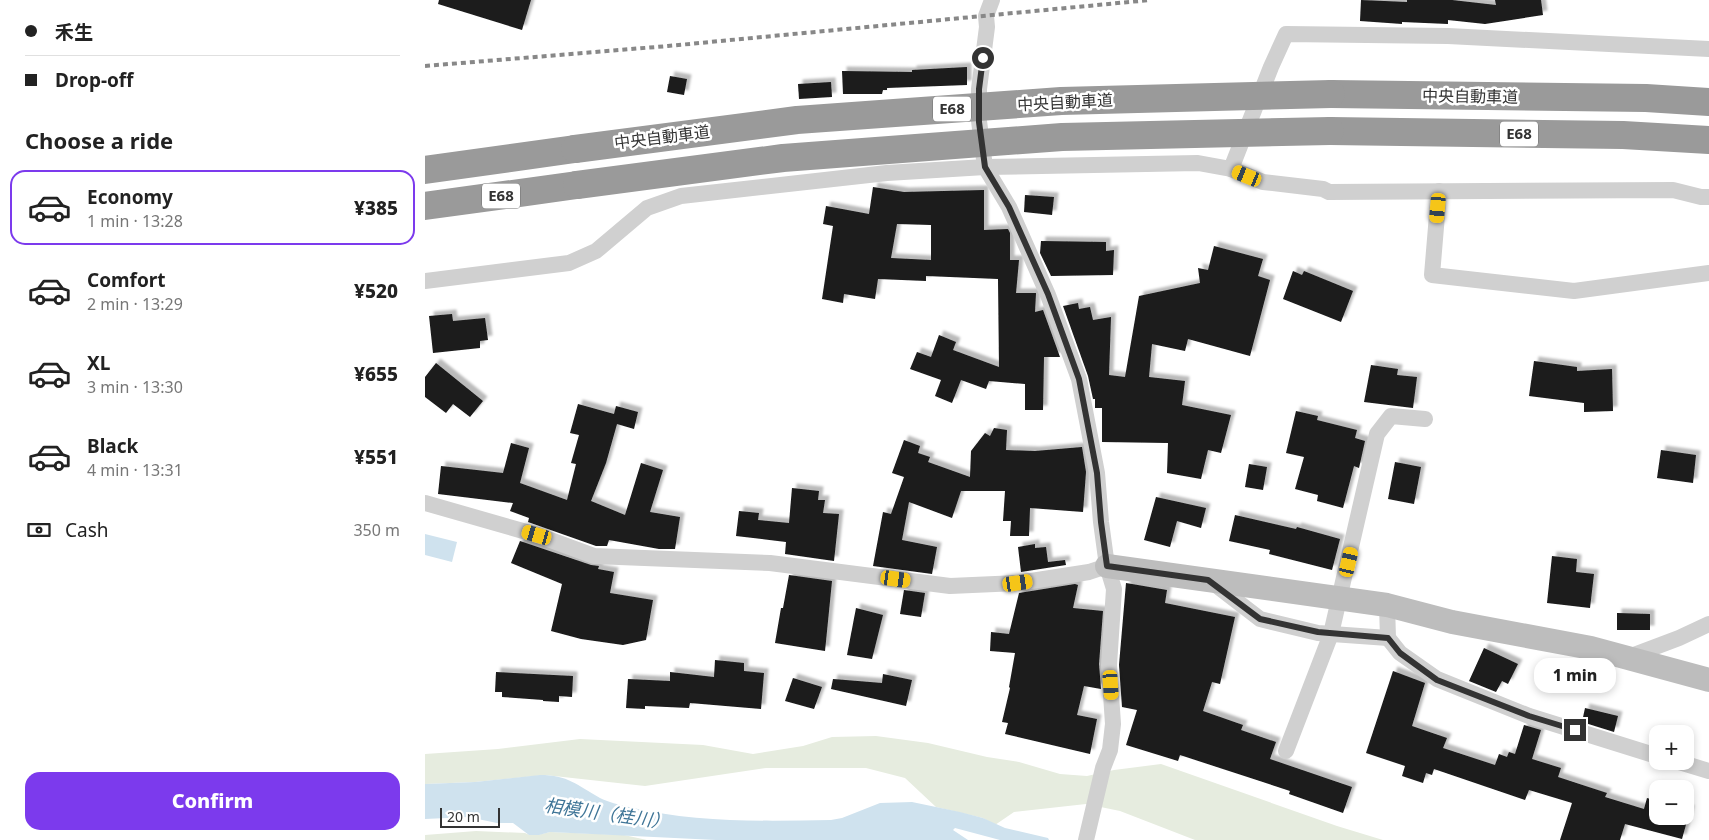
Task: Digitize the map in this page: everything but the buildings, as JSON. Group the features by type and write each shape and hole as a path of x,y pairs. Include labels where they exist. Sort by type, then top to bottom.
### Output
{"highway":[{"name":"中央自動車道","path":"425,170 797,120 1061,101 1331,94 1647,98 1709,102"},
{"name":"E68","path":"425,206 783,158 1062,137 1330,131 1613,135 1709,140"}],"street":[{"path":"992,0 986,16 987,26 979,89 979,122 985,167 1009,207 1044,286 1079,379 1097,473 1107,566 1114,589 1109,666 1113,724 1110,750 1103,768 1086,840"},
{"path":"1231,169 1286,34 1448,36 1709,49"},
{"path":"425,281 569,263 596,251 647,208 681,196 887,173 985,167 1198,163 1231,169 1263,182 1323,189 1329,192 1673,190 1701,197 1709,197"},
{"path":"1439,192 1432,275 1574,291 1709,272"},
{"path":"1286,750 1331,634 1377,434 1391,416 1425,419"},
{"path":"425,503 537,535 594,556 770,563 950,586 1018,583 1089,572 1107,566 1340,598 1387,605 1451,622 1591,648 1709,680"},
{"path":"1208,580 1260,619 1331,634 1388,638"},
{"path":"1387,605 1388,638 1400,653 1437,680 1529,716 1649,754"},
{"path":"1626,658 1679,638 1709,624"},
{"path":"1694,766 1709,771"}],"shaded area":[{"path":"876,736 928,743 987,757 1019,762 1060,774 1087,776 1114,770 1161,764 1337,826 1383,840 1195,840 1120,811 1086,804 1014,812 995,825 983,818 936,807 905,778 866,768 766,768 645,786 545,775 475,782 425,784 425,754 498,749 580,739 703,745 753,754 803,746 832,737"},
{"path":"476,831 534,835 550,832 624,835 647,840 425,840 425,835"}],"water":[{"path":"425,534 457,542 452,562 425,555"},
{"name":"相模川（桂川）","path":"550,775 565,779 600,798 614,803 679,816 729,820 831,820 842,818 880,803 912,802 983,818 1005,828 1048,838 1049,840 1000,840 955,828 953,830 968,840 716,840 550,832 529,835 513,823 497,823 468,817 425,819 425,784 475,782"}],"railway":[{"path":"425,66 668,46 1150,0"}],"route":[{"path":"983,58 979,89 979,122 985,167 1009,207 1048,294 1079,379 1097,473 1107,566 1208,580 1260,619 1318,632 1388,638 1400,653 1437,680 1529,716 1575,730"}]}
